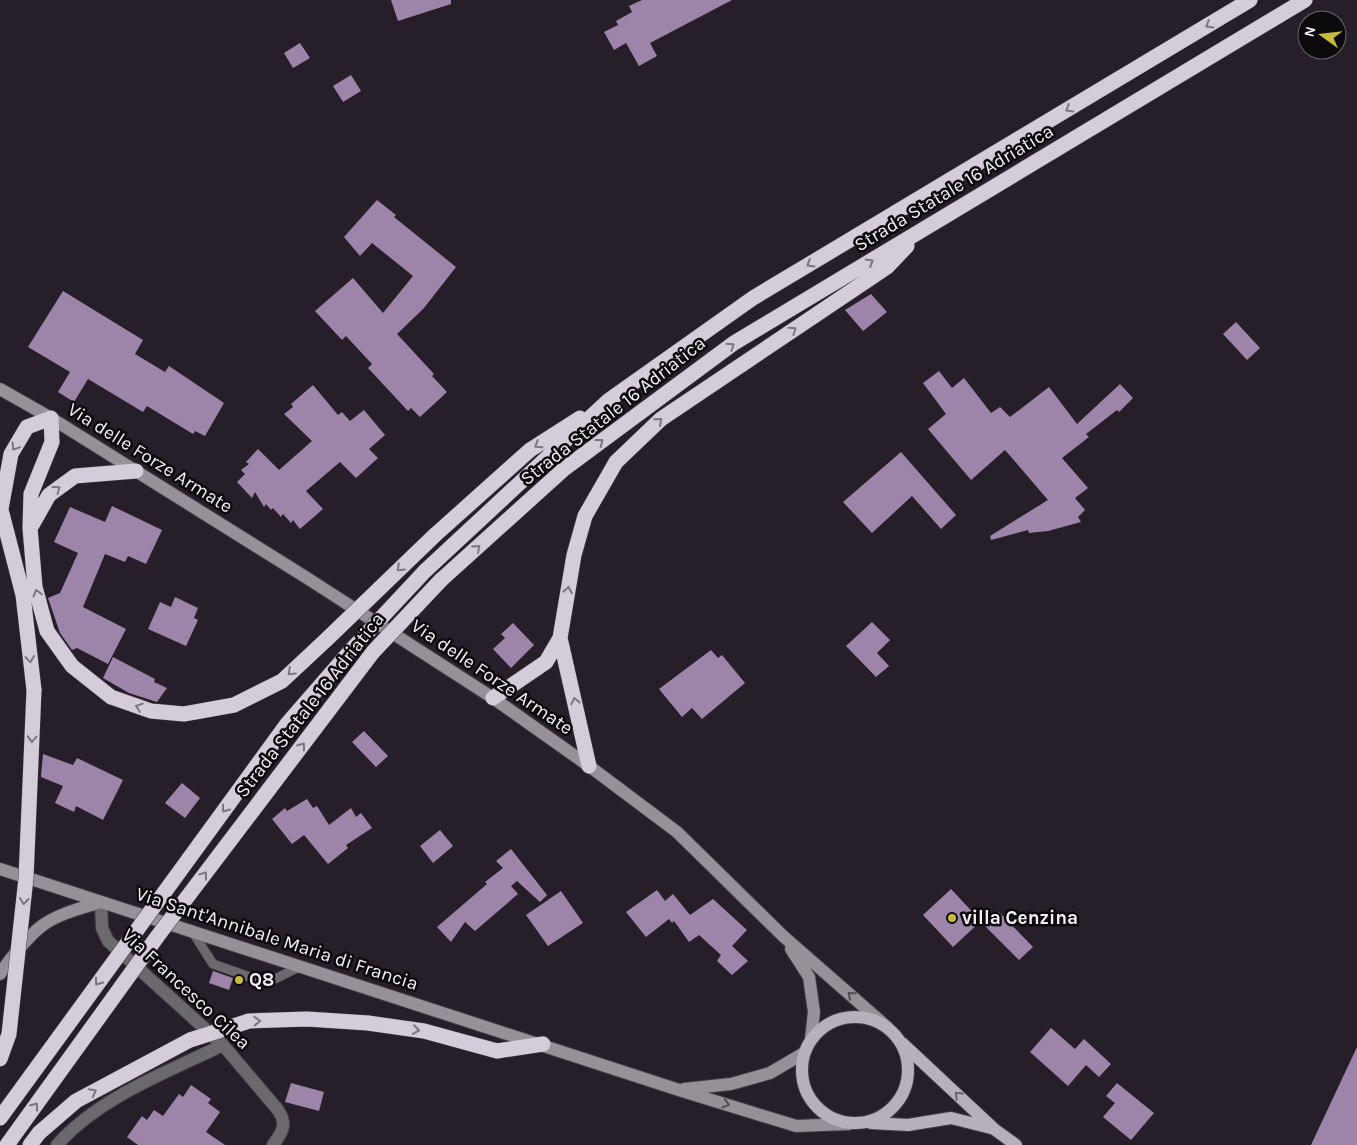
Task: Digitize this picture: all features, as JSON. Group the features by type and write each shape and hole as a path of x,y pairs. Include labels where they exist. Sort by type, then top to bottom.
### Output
{"highway":[{"name":"Strada Statale 16 Adriatica","path":"0,1118 287,724 353,648 425,571 609,400 753,298 1250,0"},
{"name":"Strada Statale 16 Adriatica","path":"7,1145 157,937 362,666 441,580 564,469 734,343 1305,0"},
{"path":"493,698 546,662 560,638 574,555 586,516 616,462 661,419 887,267 921,231"},
{"path":"0,1059 10,1034 26,878 34,690 23,595 1,507 11,454 27,427 51,418 52,442 31,494 30,528 35,587 47,631 72,666 111,697 151,711 184,714 234,705 282,681 435,534 530,450 609,400"},
{"path":"30,528 49,495 75,476 136,471"},
{"path":"560,638 589,766"},
{"path":"30,1145 39,1132 76,1101 190,1040 249,1021 307,1019 368,1023 424,1031 497,1051 543,1044"}],"main road":[{"name":"Via delle Forze Armate","path":"0,388 136,471 493,698 589,766 677,832 783,936 887,1027"},
{"name":"Via Sant'Annibale Maria di Francia","path":"0,869 543,1044 679,1090 796,1126 849,1124"},
{"path":"0,974 7,963 42,925 67,913 101,902"},
{"name":"Via delle Forze Armate","path":"783,936 809,977 814,1012 811,1039"},
{"path":"994,1129 951,1118 908,1124 867,1122 849,1124 834,1120 820,1111 810,1099 803,1085 804,1053 811,1039 823,1027 839,1019 872,1019 887,1027 994,1129 1016,1145"},
{"path":"867,1122 883,1116 896,1104 905,1089 908,1072 906,1055 899,1039"},
{"path":"679,1090 731,1084 762,1075 804,1053"}],"street":[{"name":"Via Francesco Cilea","path":"101,902 102,928 108,941 223,1045 283,1117 284,1130 273,1145"},
{"path":"57,1145 86,1117 156,1077 223,1045"}],"lane":[{"path":"192,931 213,964 266,983 300,966"}],"building":[{"path":"391,0 451,0 451,4 398,21"},
{"path":"642,0 732,0 650,43 657,56 639,66 626,43 614,50 604,32 618,25 616,21 632,12 629,6"},
{"path":"300,43 310,58 293,68 284,53"},
{"path":"351,75 361,91 343,102 333,86"},
{"path":"377,200 396,215 394,217 456,267 424,308 397,334 434,374 432,376 447,392 420,417 411,408 408,411 368,368 372,364 346,336 342,340 315,311 353,278 383,313 413,276 372,243 360,256 344,237"},
{"path":"63,291 143,340 135,354 165,372 169,366 224,403 205,436 195,431 193,434 147,406 143,412 88,379 74,402 58,392 70,372 28,347"},
{"path":"871,294 887,312 863,331 845,310"},
{"path":"1236,322 1260,348 1247,360 1223,334"},
{"path":"939,371 952,388 964,378 991,413 1000,407 1010,417 1049,387 1077,424 1120,384 1133,398 1119,412 1117,410 1086,434 1089,437 1062,458 1088,488 1075,498 1085,510 1078,517 1081,522 1048,531 1029,533 1028,530 991,540 990,536 1048,500 1005,450 971,480 928,429 946,414 923,383"},
{"path":"313,385 338,415 342,412 350,421 364,410 385,435 369,449 378,458 356,478 340,462 306,491 323,509 300,529 293,520 291,523 283,514 281,517 273,508 271,510 266,504 264,507 255,492 252,498 237,482 245,474 241,470 249,464 246,462 258,449 279,470 312,441 284,414 293,407 291,404"},
{"path":"901,452 956,515 941,529 912,496 872,533 843,502"},
{"path":"112,506 162,530 146,564 128,556 125,562 105,554 83,607 126,629 108,664 77,648 72,650 60,633 48,598 60,593 78,553 54,542 70,507 105,522"},
{"path":"175,597 198,608 194,618 198,620 186,646 148,629 160,602 171,607"},
{"path":"872,622 890,640 877,653 889,666 876,677 846,646"},
{"path":"513,623 534,645 511,668 493,649 505,638 501,634"},
{"path":"711,650 718,658 722,655 745,683 702,719 692,708 682,717 659,689"},
{"path":"113,657 155,679 154,682 167,688 157,702 129,693 103,678"},
{"path":"364,731 388,756 376,767 352,742"},
{"path":"43,754 73,765 77,758 123,780 103,820 76,806 74,812 55,803 63,786 41,777"},
{"path":"182,783 200,798 185,818 165,803"},
{"path":"307,799 313,808 317,806 329,825 351,808 356,817 361,813 372,828 346,845 348,848 328,864 304,835 292,844 272,819 285,808 287,811"},
{"path":"440,830 453,846 433,863 420,846"},
{"path":"511,849 547,895 540,902 517,881 511,886 518,894 475,931 465,922 451,942 437,927 487,884 485,882 503,868 496,861"},
{"name":"villa Cenzina","path":"951,889 981,921 953,947 923,915"},
{"path":"657,890 665,901 673,894 690,915 713,899 747,930 732,946 748,961 732,975 717,961 721,955 699,935 689,942 674,921 672,923 669,919 646,937 626,912"},
{"path":"561,891 583,923 548,946 526,915"},
{"path":"999,912 1033,947 1019,960 985,926"},
{"path":"213,971 233,978 229,990 209,983"},
{"path":"1051,1028 1075,1049 1084,1039 1111,1064 1099,1077 1086,1065 1068,1086 1030,1052"},
{"path":"1357,1047 1357,1145 1311,1145"},
{"path":"291,1083 324,1092 319,1111 285,1102"},
{"path":"1117,1083 1154,1113 1131,1140 1103,1117 1115,1103 1106,1096"},
{"path":"191,1085 211,1099 208,1103 220,1112 206,1132 225,1145 138,1145 127,1137 142,1116 147,1120 154,1110 163,1116 179,1094 183,1097"}],"place":[{"name":"villa Cenzina","path":"952,918"},
{"name":"Q8","path":"239,980"}]}
